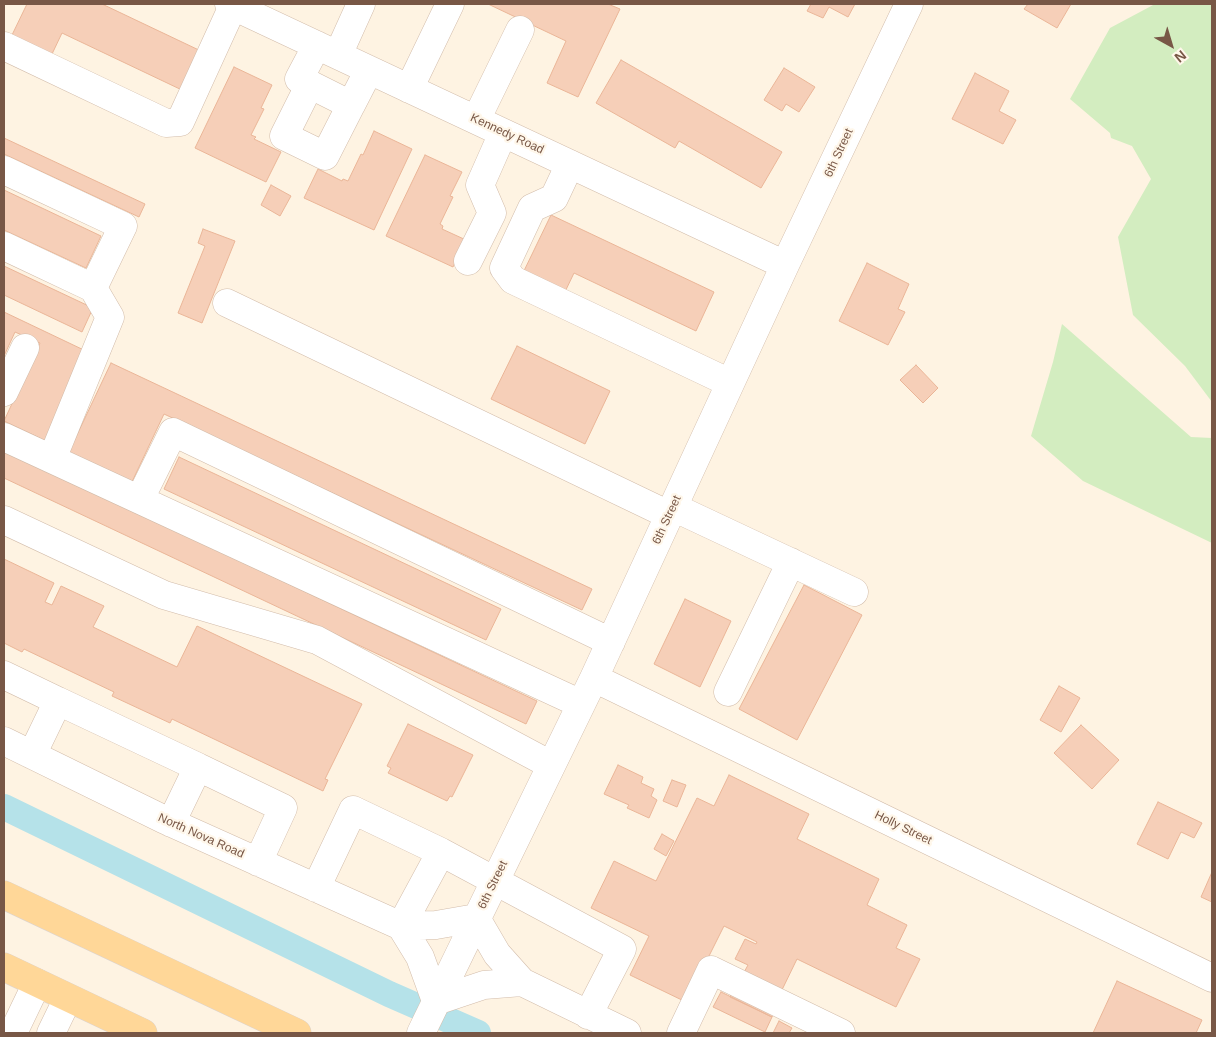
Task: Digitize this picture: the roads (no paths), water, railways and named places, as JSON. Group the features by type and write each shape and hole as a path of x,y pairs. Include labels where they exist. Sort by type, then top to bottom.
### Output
{"main road":[{"path":"4,895 297,1033"},
{"path":"4,967 143,1033"}],"street":[{"path":"350,105 300,78 327,50 361,4"},
{"path":"409,88 450,4"},
{"name":"6th Street","path":"421,1033 594,678 785,265 909,4"},
{"path":"4,46 166,123 180,122 231,5"},
{"name":"Kennedy Road","path":"231,5 785,265"},
{"path":"476,120 520,30"},
{"path":"310,84 284,136 325,156 369,70"},
{"path":"468,261 492,213 480,185 503,133"},
{"path":"570,164 554,198 532,208 504,268 513,280 730,383"},
{"path":"4,170 122,226 93,288"},
{"path":"4,246 93,288 110,317 52,459"},
{"path":"227,303 671,511 791,562 854,592"},
{"path":"4,392 25,348"},
{"path":"140,499 172,432 611,642"},
{"path":"4,437 581,704"},
{"path":"4,520 164,595 317,640 551,765"},
{"path":"728,692 791,562"},
{"path":"4,675 283,808 258,862"},
{"name":"Holly Street","path":"594,678 1212,978"},
{"path":"32,755 58,701"},
{"name":"North Nova Road","path":"4,741 171,823 401,926"},
{"path":"171,823 198,767"},
{"path":"316,888 353,810 442,852 622,949 588,1015"},
{"path":"401,926 442,852"},
{"path":"401,926 436,926 476,918 498,954 522,982 627,1033"},
{"path":"401,926 420,957 436,1001 484,985 522,982"},
{"path":"681,1033 711,970 841,1033"},
{"path":"13,1033 37,983"},
{"path":"51,1033 68,998"}],"waterway":[{"path":"4,807 389,994 478,1033"}]}
